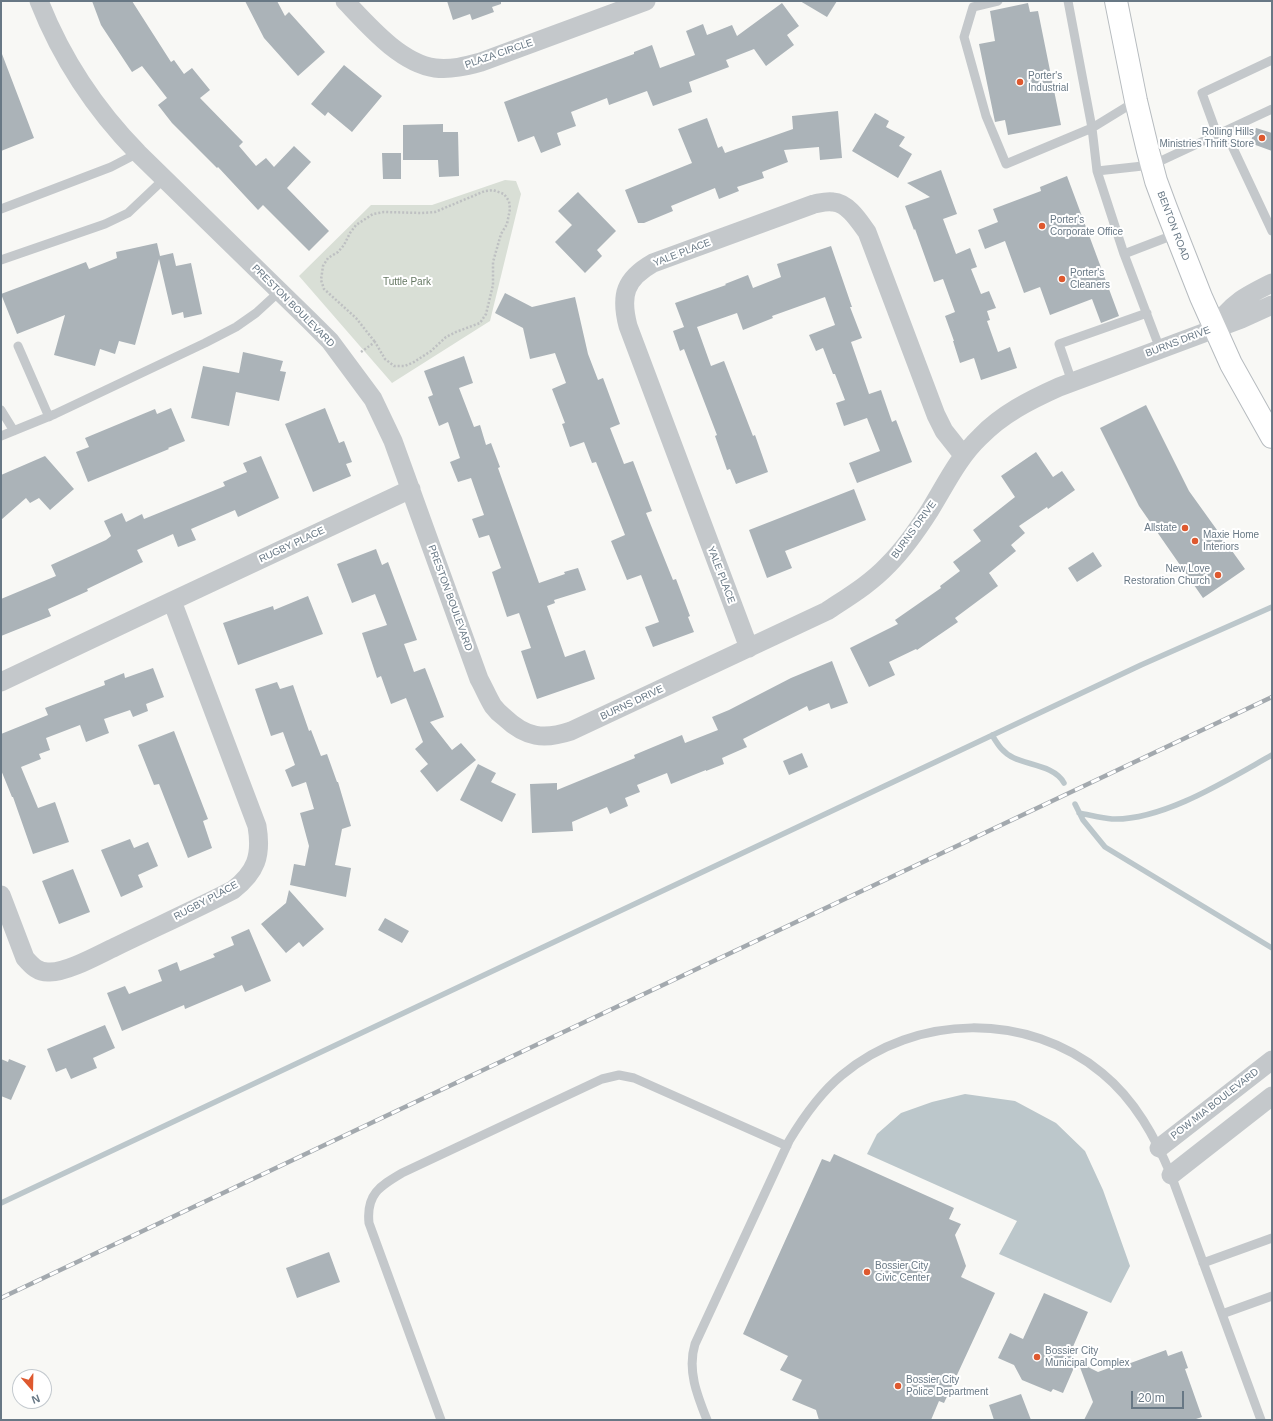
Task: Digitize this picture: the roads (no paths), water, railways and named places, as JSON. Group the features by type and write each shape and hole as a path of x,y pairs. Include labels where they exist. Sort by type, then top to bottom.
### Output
{"main road":[{"name":"BENTON ROAD","path":"1116,1 1136,101 1156,181 1214,328 1231,364 1272,437"}],"street":[{"name":"PRESTON BOULEVARD","path":"39,1 45,17 69,62 116,130 330,341 373,399 383,419 411,489 479,679 494,708 508,721 527,734"},
{"name":"PLAZA CIRCLE","path":"345,1 378,35 408,58 420,64 435,68 452,68 481,62 646,1"},
{"name":"YALE PLACE","path":"749,648 628,326 624,306 625,296 632,278 640,270 652,263 814,204 834,202 842,205 859,220 867,232 936,415 944,431 963,455"},
{"name":"BURNS DRIVE","path":"1214,328 1226,313 1246,296 1272,283"},
{"name":"BURNS DRIVE","path":"527,734 543,736 558,735 572,731 827,611 859,590 888,566 916,531 963,455 980,436 1010,412 1041,395 1072,382 1241,319 1272,304"},
{"name":"RUGBY PLACE","path":"1,682 411,489"},
{"name":"RUGBY PLACE","path":"1,895 25,958 32,966 41,972 51,972 62,970 89,959 233,890 245,881 252,871 257,860 259,850 257,826 172,602"},
{"name":"POW MIA BOULEVARD","path":"1159,1148 1272,1060"},
{"path":"1170,1175 1272,1096"}],"lane":[{"path":"998,1 973,7 964,37 986,116 1006,164 1092,128 1136,101"},
{"path":"1068,1 1092,128 1097,171 1124,254 1160,349"},
{"path":"1272,60 1202,93 1221,133 1272,230"},
{"path":"1097,171 1152,165 1272,109"},
{"path":"1,209 112,167 138,153"},
{"path":"1,260 105,224 128,213 164,179"},
{"path":"1124,254 1176,234"},
{"path":"1,436 49,417 236,327 256,313 280,291"},
{"path":"1072,382 1059,344 1147,314"},
{"path":"18,346 49,417"},
{"path":"1,410 14,431"},
{"path":"707,1420 693,1378 693,1352 695,1344 787,1146 798,1126 818,1098 842,1075 869,1055 887,1046 920,1034 942,1030 979,1028 1013,1031 1045,1040 1075,1054 1107,1077 1144,1120 1159,1148 1170,1175 1261,1420"},
{"path":"441,1420 369,1223 368,1215 370,1201 378,1189 384,1184 402,1173 602,1079 619,1075 634,1078 787,1146"},
{"path":"1203,1263 1272,1238"},
{"path":"1222,1314 1272,1296"}],"waterway":[{"path":"1,1203 1141,665 1272,607"},
{"path":"992,735 1007,754 1048,769 1060,777 1064,783"},
{"path":"1079,813 1112,819 1132,818 1152,813 1195,797 1272,755"},
{"path":"1075,804 1083,820 1105,847 1272,948"}],"railway":[{"path":"1,1298 1272,697"}],"place":[{"name":"Porter's Industrial","path":"1020,82"},
{"name":"Rolling Hills Ministries Thrift Store","path":"1262,138"},
{"name":"Porter's Corporate Office","path":"1042,226"},
{"name":"Porter's Cleaners","path":"1062,279"},
{"name":"Allstate","path":"1185,528"},
{"name":"Maxie Home Interiors","path":"1195,541"},
{"name":"New Love Restoration Church","path":"1218,575"},
{"name":"Bossier City Civic Center","path":"867,1272"},
{"name":"Bossier City Municipal Complex","path":"1037,1357"},
{"name":"Bossier City Police Department","path":"898,1386"}],"park label":[{"name":"Tuttle Park","path":"407,282"}]}
